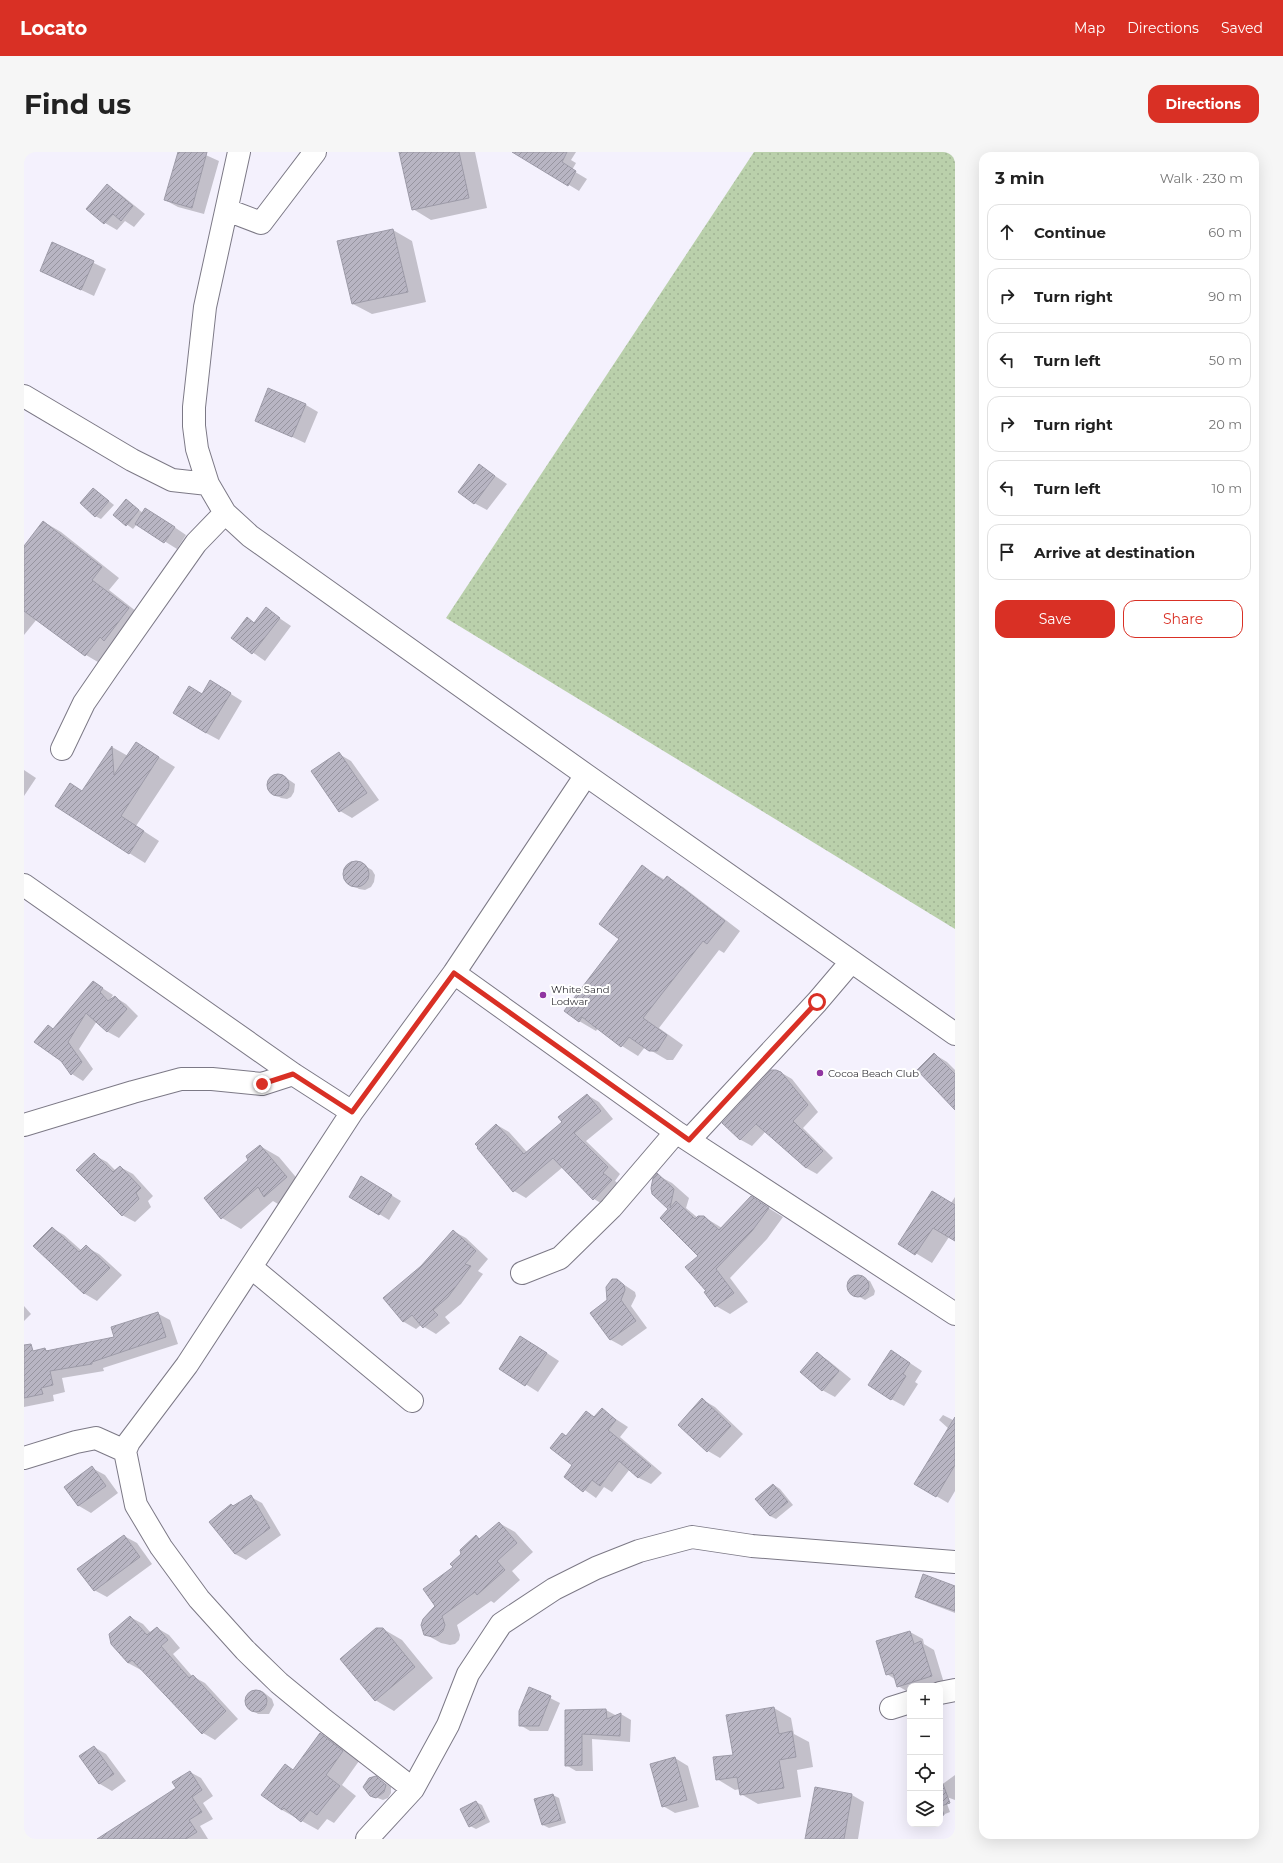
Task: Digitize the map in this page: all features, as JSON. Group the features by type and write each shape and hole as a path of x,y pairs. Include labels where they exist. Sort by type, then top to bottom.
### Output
{"street":[{"path":"238,152 206,307 194,407 197,449 208,484 225,513 250,536 586,775 955,1034"},
{"path":"227,210 261,223 315,152"},
{"path":"24,396 132,460 172,480 208,484"},
{"path":"62,749 84,703 108,668 196,543 225,513"},
{"path":"413,1788 324,1720 279,1683 245,1650 199,1599 162,1547 136,1505 125,1451 129,1442 187,1365 252,1268 352,1112 454,973 586,775"},
{"path":"24,885 293,1074 352,1112"},
{"path":"522,1273 560,1258 817,1002 851,962"},
{"path":"454,973 682,1136 955,1314"},
{"path":"24,1125 132,1092 181,1079 212,1079 262,1084 293,1074"},
{"path":"252,1268 412,1401"},
{"path":"24,1458 76,1442 96,1438 125,1451"},
{"path":"367,1839 413,1788 448,1725 468,1674 501,1624 554,1589 596,1568 639,1551 692,1537 752,1546 955,1562"},
{"path":"943,1692 955,1690"}],"green space":[{"path":"754,152 955,152 955,929 446,618"}],"building":[{"path":"178,152 207,152 192,208 164,200"},
{"path":"399,152 459,152 469,198 412,210"},
{"path":"512,152 567,152 562,162 576,171 568,186"},
{"path":"107,184 133,206 121,221 113,214 104,224 86,209"},
{"path":"393,229 408,292 352,304 337,241"},
{"path":"52,242 94,261 81,290 40,271"},
{"path":"268,388 306,404 292,437 255,421"},
{"path":"479,464 495,476 474,504 458,492"},
{"path":"93,488 109,501 95,517 80,503"},
{"path":"126,499 139,510 126,526 113,515"},
{"path":"145,508 175,527 164,543 135,524"},
{"path":"43,521 102,567 92,580 129,608 104,641 100,637 85,656 24,611 24,546"},
{"path":"266,607 280,618 252,654 231,638 247,617 254,623"},
{"path":"210,680 231,693 206,733 173,713 189,686 202,694"},
{"path":"136,742 159,757 121,816 144,831 129,854 55,806 70,783 82,791 112,746 114,775"},
{"path":"339,752 367,793 339,812 311,771"},
{"path":"278,774 286,777 289,785 286,793 278,796 270,793 267,785 270,777"},
{"path":"356,861 365,865 369,874 365,883 356,887 347,883 343,874 347,865"},
{"path":"642,865 663,881 667,876 725,921 707,944 703,941 643,1018 667,1035 657,1051 649,1051 629,1037 621,1047 582,1017 579,1022 564,1011 619,939 599,924"},
{"path":"93,981 103,988 100,992 108,1001 115,996 127,1009 107,1032 86,1013 68,1042 82,1062 71,1075 61,1061 34,1042 48,1025 53,1029"},
{"path":"934,1053 955,1074 955,1110 917,1070"},
{"path":"771,1070 781,1072 808,1105 793,1121 823,1151 806,1168 756,1124 740,1140 722,1123"},
{"path":"587,1094 601,1111 574,1133 608,1167 603,1173 612,1180 593,1200 553,1158 513,1192 475,1144 496,1124 524,1154 562,1122 558,1117"},
{"path":"260,1145 287,1177 264,1197 258,1187 221,1219 204,1198 248,1160 246,1156"},
{"path":"94,1153 113,1172 120,1166 141,1188 136,1193 139,1199 122,1216 76,1170"},
{"path":"657,1173 674,1189 670,1208 676,1201 695,1219 698,1216 704,1216 719,1230 751,1196 769,1208 752,1231 716,1269 734,1293 715,1307 704,1292 706,1291 685,1267 698,1256 660,1218 668,1209 652,1194 651,1188 653,1178"},
{"path":"361,1176 392,1195 379,1215 349,1197"},
{"path":"932,1191 955,1205 955,1241 933,1228 915,1255 898,1244"},
{"path":"52,1227 79,1252 86,1245 110,1268 84,1294 33,1246"},
{"path":"453,1230 476,1251 465,1264 471,1266 448,1297 433,1310 438,1315 423,1328 412,1315 403,1322 383,1298 421,1266"},
{"path":"858,1275 866,1278 869,1286 866,1294 858,1297 850,1294 847,1286 850,1278"},
{"path":"612,1279 617,1279 624,1285 625,1290 621,1300 636,1321 610,1340 590,1313 607,1300 606,1287"},
{"path":"158,1312 166,1337 92,1362 92,1364 50,1371 53,1385 41,1388 43,1394 24,1398 24,1345 31,1344 33,1351 45,1348 46,1351 114,1337 111,1327"},
{"path":"520,1336 547,1353 525,1386 499,1369"},
{"path":"891,1350 910,1363 903,1374 906,1376 891,1400 868,1385"},
{"path":"817,1352 839,1371 822,1391 800,1372"},
{"path":"702,1398 731,1426 707,1452 678,1425"},
{"path":"602,1408 616,1420 608,1430 651,1466 638,1478 619,1461 600,1486 592,1480 583,1492 564,1477 572,1465 550,1448 562,1433 566,1436 586,1411 594,1417"},
{"path":"955,1417 955,1465 936,1497 914,1484"},
{"path":"92,1466 106,1486 78,1506 64,1487"},
{"path":"773,1484 788,1502 770,1516 755,1499"},
{"path":"251,1495 270,1528 235,1554 209,1522 231,1504 233,1506"},
{"path":"499,1522 517,1543 497,1561 505,1570 477,1595 475,1592 442,1616 445,1625 443,1631 439,1635 433,1637 424,1635 421,1625 423,1619 435,1606 423,1589 453,1567 450,1564 461,1554 460,1550 476,1535 479,1539"},
{"path":"124,1535 140,1557 94,1591 77,1569"},
{"path":"923,1574 955,1586 955,1611 915,1597"},
{"path":"130,1616 147,1635 157,1627 168,1640 161,1646 189,1678 193,1675 226,1711 202,1734 132,1660 128,1663 111,1644 109,1634"},
{"path":"376,1628 383,1628 415,1667 375,1701 340,1659"},
{"path":"910,1631 914,1644 921,1641 932,1676 897,1687 893,1673 886,1675 876,1641"},
{"path":"529,1687 551,1696 539,1726 519,1726 519,1711"},
{"path":"256,1690 264,1693 267,1701 264,1709 256,1712 248,1709 245,1701 248,1693"},
{"path":"774,1707 779,1734 792,1731 796,1757 779,1760 784,1788 740,1795 737,1777 716,1780 713,1757 733,1755 726,1715"},
{"path":"606,1709 607,1719 621,1713 620,1736 582,1734 582,1765 565,1766 565,1710"},
{"path":"320,1733 343,1751 326,1775 340,1786 317,1815 310,1810 301,1822 284,1808 282,1810 261,1795 285,1764 293,1770"},
{"path":"94,1746 114,1774 99,1784 79,1756"},
{"path":"675,1757 687,1800 662,1807 650,1764"},
{"path":"190,1771 202,1790 192,1797 202,1812 189,1820 197,1832 186,1839 97,1839 176,1788 172,1782"},
{"path":"376,1776 386,1785 384,1792 376,1798 370,1796 363,1787 369,1778"},
{"path":"943,1784 950,1803 943,1805"},
{"path":"815,1787 852,1794 844,1839 805,1839"},
{"path":"553,1794 561,1820 542,1825 534,1799"},
{"path":"476,1801 485,1818 469,1827 460,1809"}],"place":[{"name":"White Sand Lodwar","path":"543,995"},
{"name":"Cocoa Beach Club","path":"820,1073"}],"route":[{"path":"262,1084 293,1074 352,1112 454,973 689,1140 817,1002"}]}
